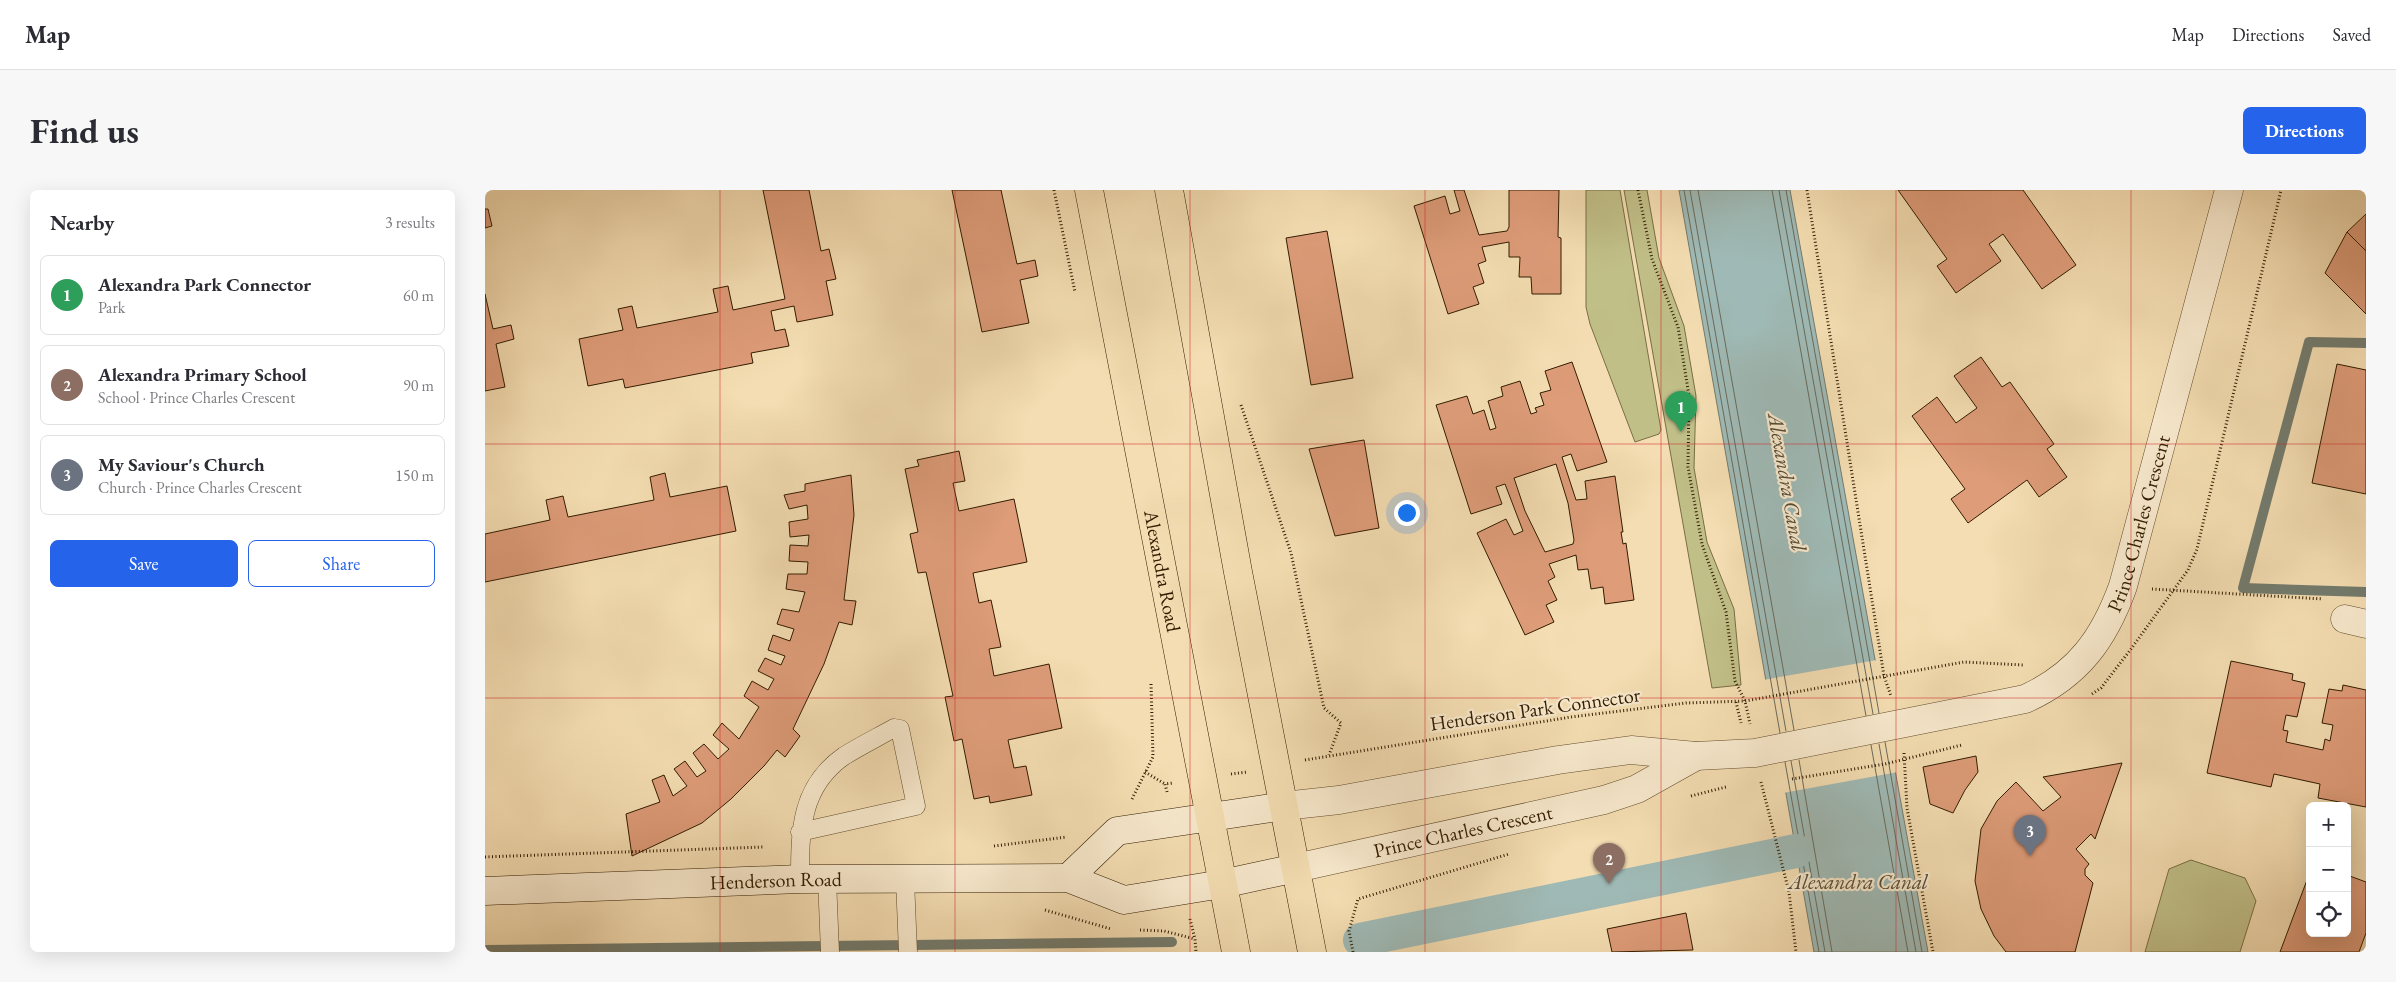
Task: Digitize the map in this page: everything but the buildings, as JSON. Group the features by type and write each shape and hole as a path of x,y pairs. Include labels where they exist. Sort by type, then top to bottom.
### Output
{"main road":[{"name":"Alexandra Road","path":"1089,190 1236,952"},
{"path":"1169,190 1238,572 1312,952"}],"street":[{"name":"Prince Charles Crescent","path":"1209,816 1339,800 1558,760 1631,750 1696,756 1755,753 2025,699 2049,688 2072,671 2096,643 2113,614 2123,586 2229,190"},
{"name":"Prince Charles Crescent","path":"1222,884 1604,800 1637,789 1696,756"},
{"path":"1068,878 1117,831 1209,816"},
{"name":"Henderson Road","path":"485,891 827,879 1068,878 1124,900 1222,884"}],"lane":[{"path":"800,839 916,806 900,729 895,728 844,756 824,773 811,792 800,839 800,880"},
{"path":"827,879 831,952"},
{"path":"905,880 908,952"}],"path":[{"path":"1054,190 1077,300"},
{"path":"1638,190 1652,259 1678,327 1689,396 1688,467 1702,544 1726,612 1735,681 1745,701 1755,753 1789,892 1796,952"},
{"path":"1807,190 1882,677 1901,723 1907,808 1933,952"},
{"path":"2281,190 2197,549 2188,570 2172,592 2347,614"},
{"name":"Henderson Park Connector","path":"1238,396 1291,553 1324,708 1341,723 1329,756 1571,717 1686,703 1745,701 1964,662 2032,666"},
{"path":"1126,805 1153,757 1151,680"},
{"path":"1787,780 1885,764"},
{"path":"1145,772 1165,784"},
{"path":"986,846 1071,836"},
{"path":"485,857 800,839"},
{"path":"1353,952 1349,931 1358,899"},
{"path":"1195,939 1196,952"}],"shaded area":[{"path":"1586,190 1620,190 1661,430 1659,434 1635,442 1590,324 1586,307"},
{"path":"1624,190 1647,190 1659,258 1684,326 1696,396 1694,468 1707,542 1734,609 1741,685 1712,688"},
{"path":"2191,860 2245,878 2256,901 2240,952 2145,952 2169,869"}],"water":[{"name":"Alexandra Canal","path":"1679,190 1790,190 1928,952 1814,952"}],"pier":[{"path":"1877,660 1898,772 1783,793 1763,680"}],"waterway":[{"path":"2366,343 2309,342 2243,588 2366,592"},
{"path":"1360,940 1796,851"},
{"path":"485,950 1172,942"}],"place":[{"name":"Alexandra Park Connector","path":"1681,432"},
{"name":"My Saviour's Church","path":"2030,856"},
{"name":"Alexandra Primary School","path":"1609,884"}]}
